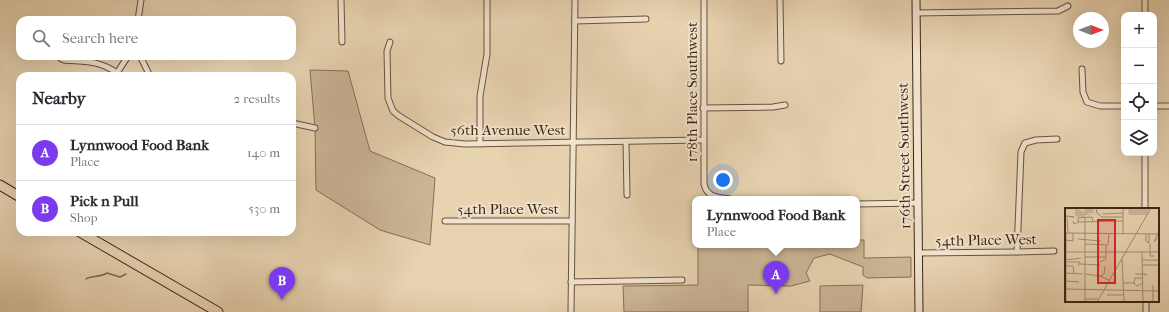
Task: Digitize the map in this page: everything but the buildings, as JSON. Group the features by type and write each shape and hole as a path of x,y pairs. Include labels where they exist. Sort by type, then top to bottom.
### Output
{"highway":[{"path":"0,185 16,194"},
{"path":"87,236 218,312"}],"street":[{"path":"139,16 141,0"},
{"path":"341,0 342,42"},
{"path":"480,144 480,96 487,54 487,0"},
{"path":"571,312 575,0"},
{"name":"178th Place Southwest","path":"704,0 704,184 705,191 718,196"},
{"path":"780,0 781,61"},
{"name":"176th Street Southwest","path":"916,0 919,312"},
{"path":"1145,0 1145,12"},
{"path":"916,13 1058,11 1068,6"},
{"path":"575,21 646,19"},
{"name":"56th Avenue West","path":"390,42 387,51 388,98 393,111 438,140 456,144 703,140"},
{"path":"64,60 98,63 107,66 114,72"},
{"path":"117,72 125,60"},
{"path":"142,60 148,72"},
{"path":"1082,69 1083,92 1088,102 1100,106 1121,106"},
{"path":"703,108 785,105"},
{"path":"1157,106 1169,106"},
{"path":"296,124 316,128"},
{"path":"1017,252 1021,152 1025,143 1036,140 1057,139"},
{"path":"626,142 627,195"},
{"path":"1145,156 1145,208"},
{"path":"860,204 918,203"},
{"name":"54th Place West","path":"445,221 572,221"},
{"name":"54th Place West","path":"918,253 1054,251"},
{"path":"571,282 682,280"}],"shaded area":[{"path":"310,70 348,71 370,151 435,178 430,245 380,230 316,190 315,128"},
{"path":"860,240 864,240 864,258 911,257 911,277 867,278 863,275 863,267 830,254 814,258 806,273 810,281 791,286 748,285 748,312 624,312 623,286 698,285 698,248 860,248"},
{"path":"863,285 861,312 820,312 820,286"}],"waterway":[{"path":"86,279 107,273 120,277 126,274"}],"place":[{"name":"Lynnwood Food Bank","path":"776,294"},
{"name":"Pick n Pull","path":"282,300"}]}
